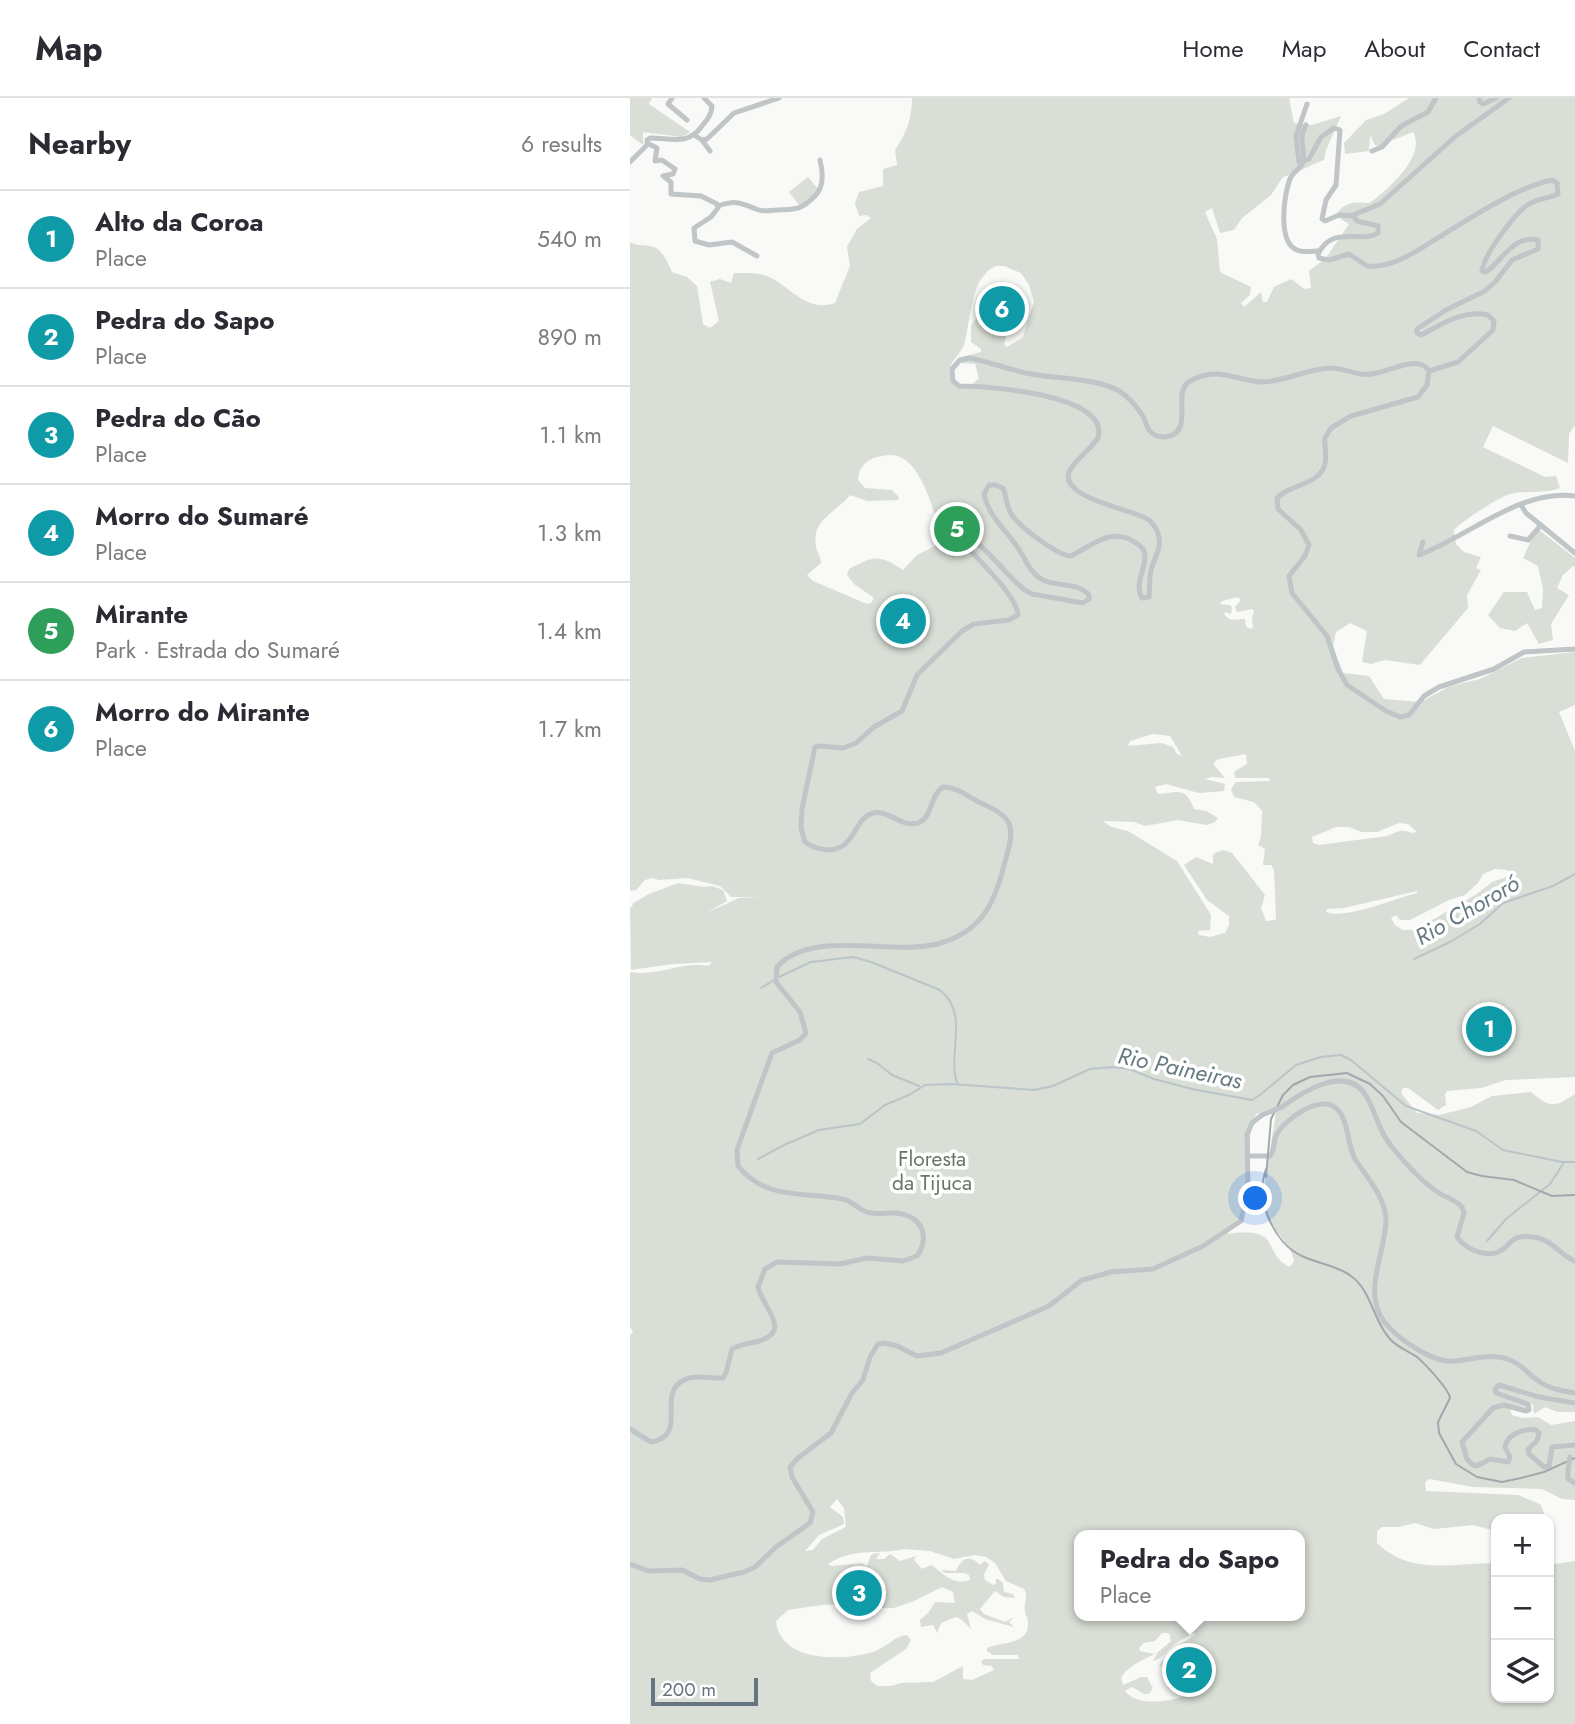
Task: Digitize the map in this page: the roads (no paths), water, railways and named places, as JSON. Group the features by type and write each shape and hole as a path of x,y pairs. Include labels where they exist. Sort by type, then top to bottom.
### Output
{"street":[{"path":"672,98 668,104 687,120"},
{"path":"631,159 648,144 647,140 650,138 682,140 694,135 713,108 704,98"},
{"path":"702,140 710,137 734,113 779,98"},
{"path":"1372,151 1382,147 1401,126 1428,112 1436,98"},
{"path":"1479,98 1483,104 1496,98"},
{"path":"1303,161 1309,159 1325,133 1334,128 1340,131 1336,184 1326,200 1322,219 1325,221 1339,215 1353,216 1380,204 1455,136 1509,98"},
{"path":"1307,104 1301,131 1300,159 1290,179 1285,204 1286,236 1291,247 1298,251 1318,251 1330,241 1347,234 1371,236 1379,231 1378,226 1357,221 1353,216"},
{"path":"1294,171 1302,166 1303,161 1301,131"},
{"path":"694,135 702,140 710,151"},
{"path":"648,144 657,148 655,161 662,160 675,169 674,174 664,174 663,177 671,182 671,194 707,197 718,206 742,203 762,211 798,209 816,195 820,189 822,173 820,160"},
{"path":"1318,251 1319,258 1324,260 1349,254 1367,266 1390,264 1530,187 1552,180 1557,183 1558,194 1529,203 1517,216 1486,258 1482,271 1490,270 1500,257 1526,240 1538,240 1538,249 1511,260 1485,291 1446,310 1417,329 1421,335 1451,320 1474,314 1488,315 1494,321 1493,330 1458,362 1429,371"},
{"path":"718,206 711,217 694,228 695,240 709,245 732,242 757,256"},
{"path":"630,1429 651,1442 665,1436 671,1428 672,1392 680,1382 691,1378 723,1378 732,1349 758,1342 773,1334 774,1320 758,1287 765,1269 783,1262 840,1264 872,1258 903,1261 917,1256 924,1242 922,1228 910,1216 890,1212 873,1214 847,1200 783,1193 759,1185 738,1166 737,1150 772,1053 805,1035 800,1012 776,982 777,967 791,954 812,949 848,946 923,947 958,936 988,911 995,898 1009,847 1010,826 1007,820 990,808 960,791 943,787 935,794 926,816 921,821 909,823 873,813 866,817 850,840 838,849 820,850 812,847 805,842 801,828 802,809 815,747 848,747 856,743 874,727 902,711 917,675 969,626 980,622 1009,620 1017,615 1016,606 962,541 961,535 989,555 1025,590 1083,603 1090,599 1083,590 1046,582 1032,572 1015,543 989,510 984,494 989,485 1003,488 1009,509 1016,520 1056,552 1071,556 1093,542 1110,536 1123,536 1140,545 1145,554 1139,591 1142,598 1149,597 1151,570 1160,538 1155,527 1136,513 1091,499 1073,488 1068,480 1069,471 1098,438 1100,432 1097,420 1060,399 982,386 959,386 955,384 951,373 956,363 969,358 1032,374 1102,385 1119,391 1134,403 1151,432 1162,437 1174,434 1182,422 1183,386 1194,379 1211,374 1227,373 1265,382 1329,368 1370,376 1390,372 1414,362 1423,364 1429,371 1427,385 1418,397 1359,413 1341,421 1325,438 1324,468 1311,481 1286,491 1277,498 1278,509 1301,530 1309,545 1305,556 1289,576 1292,593 1327,636 1338,669 1347,685 1386,711 1401,717 1409,715 1424,695 1439,687 1494,669 1524,652 1575,649"},
{"path":"1423,542 1420,556 1506,509 1560,495 1575,496"},
{"path":"1521,505 1526,513 1575,553"},
{"path":"1510,536 1528,540 1541,525"},
{"path":"630,1564 649,1571 681,1570 700,1579 710,1580 755,1567 776,1546 813,1519 813,1512 792,1477 790,1467 831,1433 852,1393 863,1380 870,1357 878,1344 897,1346 917,1356 941,1353 1049,1306 1082,1280 1111,1272 1153,1269 1203,1247 1241,1221 1246,1205 1247,1135 1251,1125 1262,1115 1320,1085 1339,1082 1354,1086 1366,1095 1380,1131 1391,1147 1440,1194 1458,1202 1462,1207 1464,1213 1457,1237 1460,1243 1492,1254 1502,1250 1514,1238 1541,1238 1575,1261"},
{"path":"1248,1156 1270,1156 1282,1128 1310,1107 1329,1105 1337,1108 1353,1155 1385,1209 1386,1221 1374,1284 1380,1315 1385,1322 1429,1357 1450,1362 1494,1355 1513,1360 1539,1382 1575,1394"},
{"path":"1575,1404 1499,1385 1495,1389 1496,1393 1528,1404 1529,1410 1504,1405 1493,1408 1464,1438 1462,1447 1473,1465 1477,1466 1490,1459 1508,1462 1510,1457 1505,1447 1508,1439 1517,1433 1536,1430 1539,1436 1528,1450 1544,1467 1549,1466 1552,1447 1575,1445"},
{"path":"1575,1451 1570,1457 1568,1471 1568,1479 1575,1483"}],"waterway":[{"name":"Rio Chororó","path":"1414,959 1480,924 1503,903 1553,886 1575,874"},
{"path":"779,977 811,962 853,957 940,990 954,1010 957,1083"},
{"path":"761,988 774,980"},
{"name":"Rio Paineiras","path":"758,1159 819,1130 860,1124 885,1105 925,1085 952,1084 1034,1090 1053,1086 1090,1069 1113,1067 1129,1069 1192,1089 1252,1100 1296,1065 1321,1057 1341,1055 1351,1060 1406,1106 1476,1131 1503,1150 1562,1162 1575,1162"},
{"path":"868,1059 892,1075 919,1086"},
{"path":"1487,1241 1506,1219 1550,1184 1563,1164"}],"tram line":[{"path":"1266,1177 1271,1119 1283,1095 1293,1085 1310,1077 1347,1073 1370,1084 1383,1096 1401,1122 1467,1172 1514,1180 1552,1196 1575,1195"},
{"path":"1266,1169 1263,1181 1265,1206 1275,1231 1283,1241 1302,1256 1340,1269 1358,1282 1384,1332 1399,1347 1417,1357 1449,1394 1450,1398 1438,1422 1439,1433 1456,1464 1477,1477 1502,1482 1544,1472 1575,1458"}],"place":[{"name":"Morro do Mirante","path":"1002,309"},
{"name":"Mirante","path":"957,529"},
{"name":"Morro do Sumaré","path":"903,621"},
{"name":"Alto da Coroa","path":"1489,1029"},
{"name":"Pedra do Cão","path":"859,1593"},
{"name":"Pedra do Sapo","path":"1189,1670"}],"park label":[{"name":"Floresta da Tijuca","path":"932,1171"}]}
